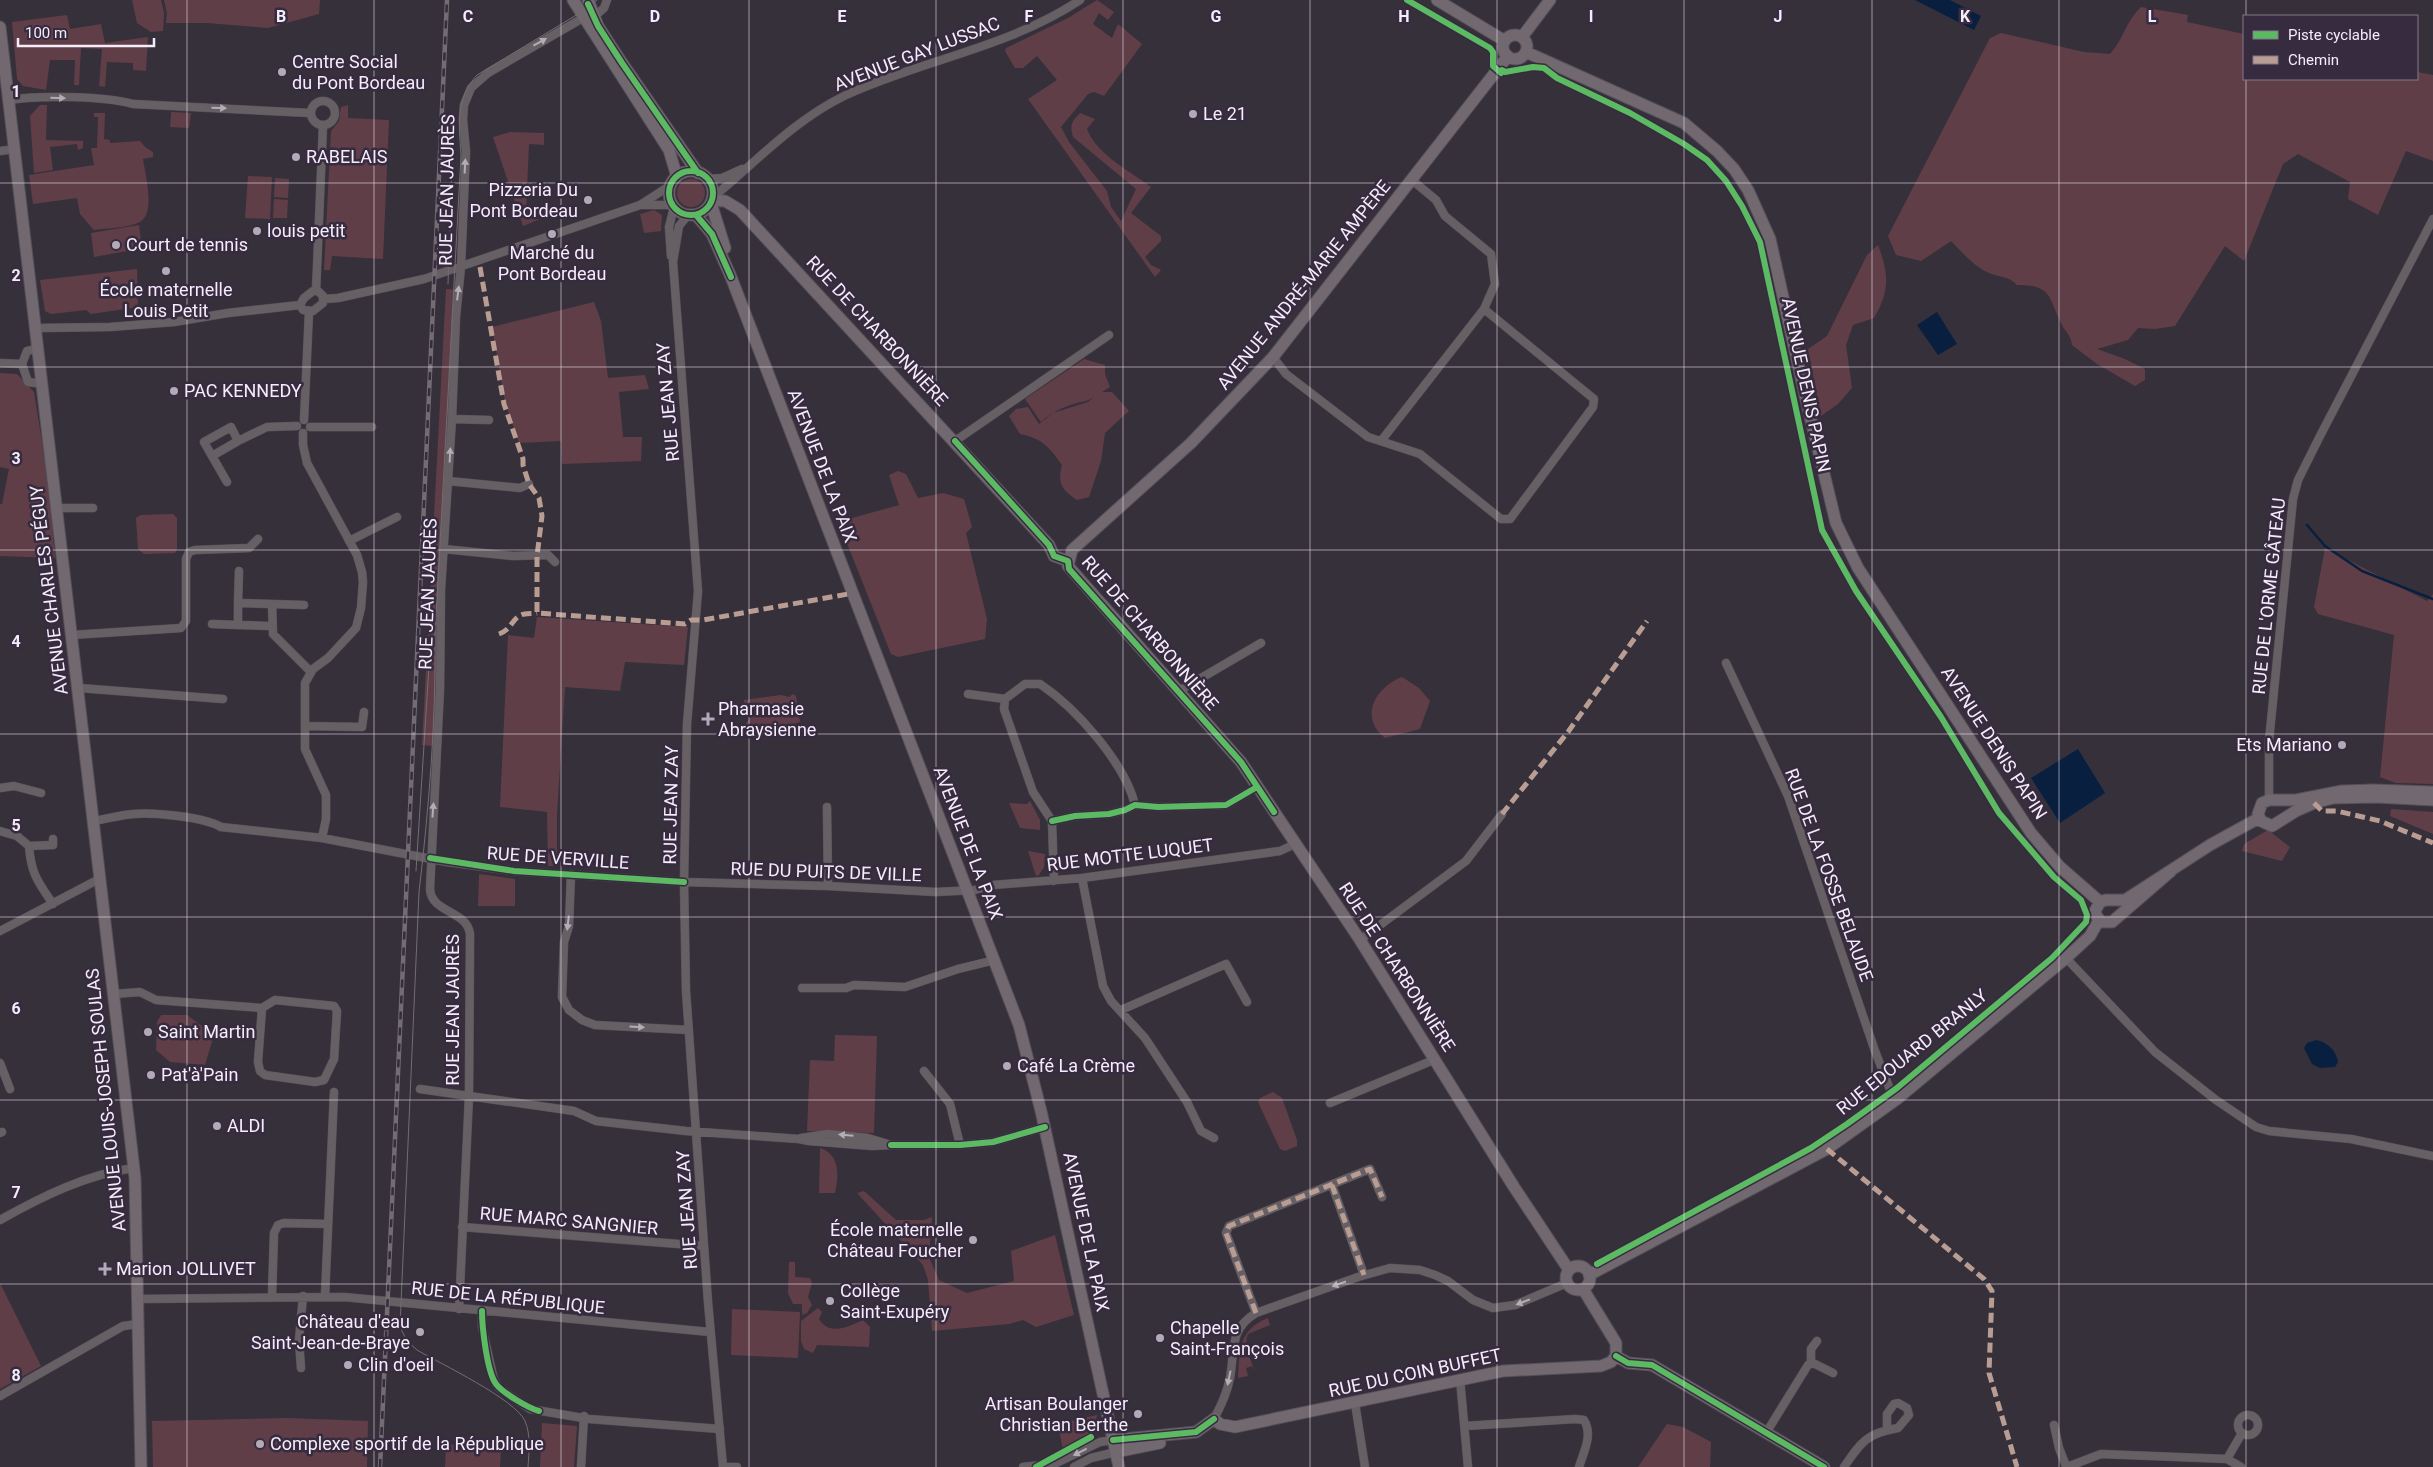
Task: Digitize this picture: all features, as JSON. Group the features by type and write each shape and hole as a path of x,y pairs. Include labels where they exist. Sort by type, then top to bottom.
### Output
{"main road":[{"path":"573,0 586,9 660,121 703,176 713,192 712,200 705,210 692,215 674,206 670,192 674,181 669,150 586,9"},
{"path":"1437,0 1505,40"},
{"path":"1522,37 1550,0"},
{"name":"AVENUE CHARLES PÉGUY","path":"0,28 94,821"},
{"path":"1513,35 1522,37 1527,44 1526,52 1518,59 1508,56 1504,50 1505,40 1513,35"},
{"name":"AVENUE DENIS PAPIN","path":"1526,52 1684,123 1717,151 1734,169 1748,190 1770,239 1824,476 1836,523 1846,546 1858,568 2032,833 2060,867 2100,902"},
{"name":"AVENUE ANDRÉ-MARIE AMPÈRE","path":"1068,561 1072,550 1191,443 1273,357 1508,56"},
{"path":"674,181 691,172 703,176"},
{"name":"AVENUE DE LA PAIX","path":"712,200 731,277"},
{"name":"RUE DE CHARBONNIÈRE","path":"712,200 725,201 740,210 955,441 1049,545 1054,556 1068,561 1070,569 1241,762 1360,940 1436,1059 1514,1187 1569,1270"},
{"name":"AVENUE DE LA PAIX","path":"692,215 712,234 731,277 966,890 995,960 1025,1044 1045,1127 1119,1467"},
{"path":"2259,818 2260,806 2273,800 2296,800 2342,791 2433,792"},
{"path":"2259,818 2268,826 2276,825 2314,803 2333,798 2376,797 2433,800"},
{"path":"2273,800 2284,809 2282,820"},
{"path":"2171,871 2117,918 2109,923 2099,920 2096,911 2100,902 2125,900 2210,845 2259,818"},
{"name":"AVENUE LOUIS-JOSEPH SOULAS","path":"94,821 137,1197 140,1467"},
{"path":"2112,901 2119,910 2117,918"},
{"name":"RUE EDOUARD BRANLY","path":"1590,1275 1827,1149 1897,1099 2066,958 2090,936 2099,920"},
{"path":"1575,1266 1583,1267 1590,1275 1588,1283 1583,1289 1576,1290 1567,1283 1566,1276 1569,1270 1575,1266"},
{"path":"1583,1289 1616,1343 1616,1356 1628,1363 1652,1366 1824,1467"},
{"name":"RUE DU COIN BUFFET","path":"1217,1421 1235,1427 1503,1371 1595,1367 1608,1364 1616,1356"},
{"path":"1113,1440 1196,1432 1217,1421"},
{"path":"1116,1452 1196,1437 1217,1421"}],"street":[{"path":"586,9 604,8 607,0"},
{"name":"AVENUE GAY LUSSAC","path":"712,200 736,179 748,165 790,131 844,96 997,40 1035,24 1080,0"},
{"name":"RUE JEAN JAURÈS","path":"459,1309 469,1096 469,929 463,919 439,905 432,898 430,889 430,858 439,715 440,614 452,419 456,316 461,267 466,151 463,120 467,97 479,80 586,9"},
{"path":"9,100 30,96 123,101 133,104 310,113"},
{"path":"319,101 330,103 334,109 334,117 330,123 323,125 312,120 310,113 313,106 319,101"},
{"path":"316,291 323,125"},
{"path":"0,151 15,150"},
{"name":"AVENUE GAY LUSSAC","path":"703,176 722,178 748,165"},
{"path":"1381,441 1484,309 1496,284 1491,254 1445,216 1436,200 1412,180"},
{"path":"324,299 338,298 408,283 461,267 640,205 674,181"},
{"path":"640,205 674,206"},
{"name":"RUE JEAN ZAY","path":"673,262 669,251 669,227 674,206"},
{"name":"RUE JEAN ZAY","path":"692,215 679,226 673,262 698,591 687,724 684,882 689,1030 710,1332 723,1467"},
{"name":"RUE DE L'ORME GÂTEAU","path":"2273,800 2269,741 2293,499 2298,480 2433,219"},
{"path":"316,291 324,299"},
{"path":"300,305 304,298 316,291"},
{"path":"300,305 303,310 309,312 320,306 324,299"},
{"path":"37,328 110,327 174,322 228,313 300,305"},
{"path":"1273,357 1294,380 1368,437 1420,454 1501,519 1510,519 1593,407 1594,399 1484,309"},
{"path":"304,420 309,312"},
{"path":"955,441 1109,335"},
{"path":"1096,344 1101,351"},
{"path":"39,348 27,351 22,364 28,382 43,384"},
{"path":"0,363 22,364"},
{"path":"452,419 489,420"},
{"path":"297,426 300,421 304,420"},
{"path":"304,420 310,423 310,427"},
{"path":"297,426 299,432 303,433 309,431 310,427"},
{"path":"212,456 267,427 297,426"},
{"path":"226,482 204,442 231,427 238,441"},
{"path":"310,427 372,427"},
{"path":"303,433 303,445 307,463 357,555 362,572 361,608 358,624 351,636 311,672 305,683 305,750 326,794 326,819 322,838"},
{"path":"448,481 520,488 528,484"},
{"path":"57,508 93,508"},
{"path":"349,541 397,517"},
{"path":"72,635 181,628 186,621 186,558 189,552 194,550 249,548 258,539"},
{"path":"444,549 513,556 548,555 555,562"},
{"path":"238,625 239,571"},
{"path":"238,603 304,605"},
{"path":"272,604 271,626 273,634 311,672"},
{"path":"212,624 271,626"},
{"path":"1179,691 1261,643"},
{"name":"RUE DE LA FOSSE BELAUDE","path":"1726,663 1788,796 1875,1051 1891,1092 1897,1099"},
{"path":"968,694 1005,699 1025,684 1040,684 1047,688 1079,718 1113,759 1131,788 1135,805"},
{"path":"78,688 223,699"},
{"path":"1005,699 1004,709 1033,792 1052,821 1054,881"},
{"path":"305,726 362,727 364,712"},
{"path":"0,788 14,786 41,793"},
{"path":"1052,821 1075,816 1109,814 1135,805 1158,807 1226,805 1257,787"},
{"path":"828,807 828,886"},
{"name":"RUE DE VERVILLE","path":"94,821 132,814 180,816 213,822 220,827 322,838 484,868 684,882"},
{"path":"1360,940 1466,861 1502,814"},
{"path":"0,831 17,836 30,846 53,845 53,839"},
{"name":"RUE MOTTE LUQUET","path":"966,890 993,885 1082,878 1280,851 1295,844"},
{"path":"30,846 31,867 35,879 53,904"},
{"path":"571,874 569,926 564,942 562,996 569,1010 582,1020 595,1025 689,1030"},
{"path":"0,931 101,878"},
{"path":"1082,878 1103,986 1111,1001 1145,1038 1187,1102 1201,1130 1214,1138"},
{"name":"RUE DU PUITS DE VILLE","path":"684,882 828,886 936,892 966,890"},
{"path":"2066,958 2155,1052 2216,1100 2256,1126 2269,1131 2351,1139 2433,1156"},
{"path":"802,988 846,988 854,985 904,987 958,969 995,960"},
{"path":"1121,1010 1226,964 1247,1002"},
{"path":"114,994 140,992 156,1000 262,1008 275,1000 334,1006 337,1011 334,1060 324,1080 315,1082 265,1075 260,1071 258,1062 262,1008"},
{"path":"1330,1103 1436,1059"},
{"path":"0,1063 10,1089"},
{"path":"924,1071 950,1104 960,1144"},
{"path":"420,1089 574,1111 596,1121 872,1146 993,1142 1045,1127"},
{"path":"325,1296 334,1092"},
{"path":"0,1220 46,1195 92,1178 134,1168"},
{"path":"1256,1313 1226,1233 1227,1228 1370,1169 1382,1197"},
{"path":"1332,1185 1364,1275"},
{"path":"272,1296 274,1233 278,1225 284,1223 328,1224"},
{"name":"RUE MARC SANGNIER","path":"462,1227 704,1246"},
{"path":"1217,1421 1229,1381 1236,1334 1246,1319 1256,1313 1364,1275 1390,1268 1420,1270 1442,1278 1472,1300 1493,1308 1515,1305 1567,1283"},
{"path":"301,1368 299,1340 303,1296"},
{"name":"RUE DE LA RÉPUBLIQUE","path":"138,1299 325,1296 710,1332"},
{"path":"482,1311 482,1327 494,1380 499,1388 530,1409 584,1416 589,1419 720,1429"},
{"path":"0,1396 123,1326 138,1324"},
{"path":"1811,1364 1810,1349 1817,1341"},
{"path":"1766,1433 1808,1365 1814,1363 1833,1373"},
{"path":"1460,1379 1468,1467"},
{"path":"1355,1403 1365,1467"},
{"path":"581,1467 584,1416"},
{"path":"1465,1426 1575,1418 1584,1420 1588,1427 1588,1435 1579,1467"},
{"path":"2054,1425 2059,1448 2066,1466 2100,1454 2227,1460 2241,1467"},
{"path":"1844,1467 1862,1441 1887,1429"},
{"path":"2227,1460 2242,1433"},
{"path":"1022,1467 1049,1466 1100,1442 1113,1440"},
{"path":"1074,1467 1091,1458 1116,1452"},
{"path":"723,1467 737,1467"}],"shaded area":[{"path":"132,0 161,0 164,13 163,31 151,32 137,23"},
{"path":"164,0 320,0 319,14 268,28 207,23 166,23 167,13"},
{"path":"1097,0 1114,12 1108,20 1099,13 1093,24 1112,38 1118,24 1142,44 1104,96 1094,92 1088,94 1061,127 1069,142 1107,191 1111,207 1121,221 1136,189 1073,137 1072,124 1080,113 1095,119 1087,129 1098,147 1115,162 1151,187 1131,213 1161,236 1161,241 1145,257 1151,265 1161,270 1155,277 1028,99 1057,80 1037,56 1023,68 1015,68 1005,51 1006,48 1068,18"},
{"path":"2141,7 2188,15 2187,22 2243,34 2243,80 2418,80 2418,72 2433,75 2433,161 2406,151 2378,215 2348,199 2350,182 2298,154 2283,164 2244,261 2225,246 2175,326 2155,329 2138,328 2128,340 2097,349 2125,359 2145,369 2145,380 2135,386 2097,364 2072,345 2071,339 2048,295 2037,287 2017,285 2008,279 1986,272 1970,260 1951,241 1921,261 1896,255 1888,236 1990,38 2001,33 2084,52 2110,54"},
{"path":"67,15 70,29 101,24 105,43 148,37 146,71 133,70 133,63 107,62 105,87 99,86 102,49 81,48 79,85 74,85 75,60 50,60 46,90 23,86 17,79 12,22"},
{"path":"40,105 47,105 46,140 83,141 83,148 78,150 77,144 50,147 53,170 34,173 30,116"},
{"path":"348,105 348,118 389,120 383,259 332,256 330,270 324,270 331,131 339,121 341,107"},
{"path":"171,112 191,113 189,128 170,127"},
{"path":"94,113 105,113 104,139 110,140 110,143 140,141 153,152 153,157 143,159 149,202 148,210 145,217 135,224 94,230 80,214 77,198 33,204 29,175 94,165 91,148 97,148 98,117 94,117"},
{"path":"510,132 544,133 544,145 529,144 526,212 538,214 538,220 523,226 493,137"},
{"path":"248,176 272,177 270,219 245,218"},
{"path":"275,178 289,179 288,198 274,197"},
{"path":"691,179 701,183 705,193 701,203 691,207 681,203 677,193 681,183"},
{"path":"274,199 288,200 287,218 273,218"},
{"path":"654,210 662,215 661,231 644,233 640,214"},
{"name":"Court de tennis","path":"139,225 141,241 138,249 94,257 91,233"},
{"path":"1878,245 1886,274 1883,299 1874,318 1853,325 1846,345 1852,388 1838,404 1821,416 1808,349 1827,336 1867,255"},
{"path":"137,269 138,307 91,314 86,310 51,314 45,311 40,280"},
{"path":"446,289 457,290 437,614 437,704 433,746 422,745"},
{"path":"594,302 601,321 608,378 645,375 649,389 619,392 623,437 642,437 641,461 562,464 561,441 519,443 505,402 492,327"},
{"path":"1084,359 1105,365 1105,374 1110,387 1091,399 1056,411 1041,422 1025,399"},
{"path":"0,373 17,374 34,392 48,480 55,558 0,556 0,504 2,504 9,469 0,467"},
{"path":"1101,392 1112,392 1129,411 1105,433 1101,461 1089,497 1077,500 1064,490 1062,486 1060,477 1062,465 1040,441 1020,434 1009,416 1016,409 1028,407 1039,424 1053,413 1088,402"},
{"path":"898,471 906,474 918,498 943,493 964,499 972,527 966,533 987,619 985,639 898,657 891,654 841,528 845,520 899,505 889,475"},
{"path":"173,514 177,518 177,549 175,553 144,554 138,549 136,518 140,515"},
{"path":"2325,548 2427,601 2433,594 2433,784 2396,783 2380,777 2394,635 2318,614 2314,607"},
{"path":"537,617 688,627 684,665 625,662 620,691 565,687 557,815 557,866 548,866 547,812 500,807 508,635 534,638"},
{"path":"1402,677 1419,688 1430,701 1420,729 1385,738 1377,730 1373,721 1374,703 1378,695 1385,688"},
{"path":"793,694 796,696 800,722 787,726 745,730 743,726 749,720 750,712 743,707 744,700 781,695 789,697"},
{"path":"1030,801 1040,820 1040,830 1020,828 1009,803 1027,804"},
{"path":"2391,809 2433,812 2433,834 2390,816"},
{"path":"2268,830 2290,847 2282,861 2242,851 2244,844"},
{"path":"1028,851 1045,854 1044,867 1039,875 1036,876"},
{"path":"479,874 515,879 515,906 478,906"},
{"path":"161,1015 187,1015 214,1035 205,1065 170,1062 156,1050 157,1022"},
{"path":"835,1035 877,1036 874,1133 807,1131 810,1060 834,1061"},
{"path":"1273,1092 1282,1098 1297,1140 1297,1146 1285,1151 1280,1149 1258,1102 1260,1098"},
{"path":"820,1148 827,1151 835,1160 837,1180 835,1193 819,1193"},
{"path":"864,1191 896,1220 924,1220 932,1217 929,1257 939,1280 967,1293 1014,1281 1011,1251 1055,1235 1074,1315 1036,1327 1023,1320 1009,1324 932,1331 928,1280 923,1265 857,1193"},
{"path":"789,1262 795,1262 795,1277 810,1278 812,1283 808,1297 812,1305 807,1313 802,1315 802,1304 793,1304 788,1293"},
{"path":"0,1283 41,1366 0,1389"},
{"path":"818,1308 822,1312 819,1319 829,1328 840,1328 863,1320 870,1327 869,1347 817,1345 813,1353 804,1349 801,1341 801,1321"},
{"path":"732,1309 800,1312 798,1358 731,1355"},
{"path":"1268,1318 1270,1325 1248,1334 1247,1338 1248,1353 1255,1372 1252,1366 1246,1368 1248,1376 1238,1378 1242,1342 1251,1329"},
{"path":"1097,1415 1096,1422 1090,1433 1063,1450 1058,1424"},
{"name":"Complexe sportif de la République","path":"288,1418 368,1421 367,1467 153,1467 152,1421"},
{"path":"542,1423 577,1426 574,1467 540,1467"},
{"path":"1667,1424 1683,1427 1711,1442 1710,1467 1638,1467"},
{"path":"446,1444 501,1448 500,1467 445,1467"}],"water":[{"path":"1915,0 1950,0 1981,16 1974,30"},
{"path":"1937,312 1957,344 1938,355 1917,325"},
{"path":"2078,749 2105,793 2060,823 2031,778"},
{"path":"2316,1040 2333,1050 2338,1062 2335,1067 2320,1068 2312,1064 2304,1048 2307,1043"}],"waterway":[{"path":"2307,525 2325,546 2362,571 2433,599"}],"tram line":[{"path":"528,1467 528,1432 525,1421 518,1412 493,1393 417,1350 407,1341 400,1327 419,892 429,796 433,732 435,636 461,155 460,113 465,93 477,75 583,11 597,0"},
{"path":"448,284 453,132"},
{"path":"416,871 429,666"}],"railway":[{"path":"380,1467 447,0"}],"marked path":[{"path":"480,267 504,404 523,459 529,484 539,498 542,516 537,556 537,613 685,624 691,620 703,620 848,594"},
{"path":"499,634 507,630 515,619 521,615 537,613"},
{"path":"1502,814 1568,732 1647,621"},
{"path":"2314,803 2322,811 2337,811 2380,821 2433,843"},
{"path":"1827,1149 1984,1279 1992,1291 1989,1373 2017,1467"},
{"path":"1256,1313 1226,1233 1229,1226 1370,1169 1382,1197"},
{"path":"1332,1185 1364,1275"}],"cycle path":[{"path":"1407,0 1490,48 1493,52 1493,66 1501,73 1502,70 1505,72 1533,67 1544,68 1557,78 1630,113 1684,144 1707,160 1726,181 1742,206 1760,242 1822,530 1856,591 1941,717 1999,813 2054,877 2081,900 2087,915 2086,922 2052,958 1897,1088 1847,1124 1811,1148 1597,1264"},
{"path":"588,4 598,26 622,63 698,173"},
{"path":"691,171 703,175 709,181 713,193 709,205 703,211 691,215 679,211 673,205 669,193 673,181 679,175 691,171"},
{"path":"696,215 712,234 731,277"},
{"path":"955,441 1049,545 1054,556 1068,561 1069,569 1241,762 1274,812"},
{"path":"1052,821 1075,816 1109,814 1135,805 1158,807 1226,805 1257,787"},
{"path":"430,858 514,871 684,882"},
{"path":"891,1145 960,1145 993,1142 1045,1127"},
{"path":"482,1311 488,1360 496,1384 516,1400 539,1411"},
{"path":"1616,1356 1628,1363 1652,1365 1824,1467"},
{"path":"1113,1440 1196,1432 1214,1419"},
{"path":"1036,1467 1091,1437"}],"place":[{"name":"Centre Social du Pont Bordeau","path":"282,72"},
{"name":"Le 21","path":"1193,114"},
{"name":"RABELAIS","path":"296,157"},
{"name":"Pizzeria Du Pont Bordeau","path":"588,200"},
{"name":"louis petit","path":"257,231"},
{"name":"Marché du Pont Bordeau","path":"552,234"},
{"name":"Court de tennis","path":"116,245"},
{"name":"École maternelle Louis Petit","path":"166,271"},
{"name":"PAC KENNEDY","path":"174,391"},
{"name":"Pharmasie Abraysienne","path":"708,719"},
{"name":"Ets Mariano","path":"2342,745"},
{"name":"Saint Martin","path":"148,1032"},
{"name":"Café La Crème","path":"1007,1066"},
{"name":"Pat'à'Pain","path":"151,1075"},
{"name":"ALDI","path":"217,1126"},
{"name":"École maternelle Château Foucher","path":"973,1240"},
{"name":"Marion JOLLIVET","path":"105,1269"},
{"name":"Collège Saint-Exupéry","path":"830,1301"},
{"name":"Château d'eau Saint-Jean-de-Braye","path":"420,1332"},
{"name":"Chapelle Saint-François","path":"1160,1338"},
{"name":"Clin d'oeil","path":"348,1365"},
{"name":"Artisan Boulanger Christian Berthe","path":"1138,1414"},
{"name":"Complexe sportif de la République","path":"260,1444"}]}
